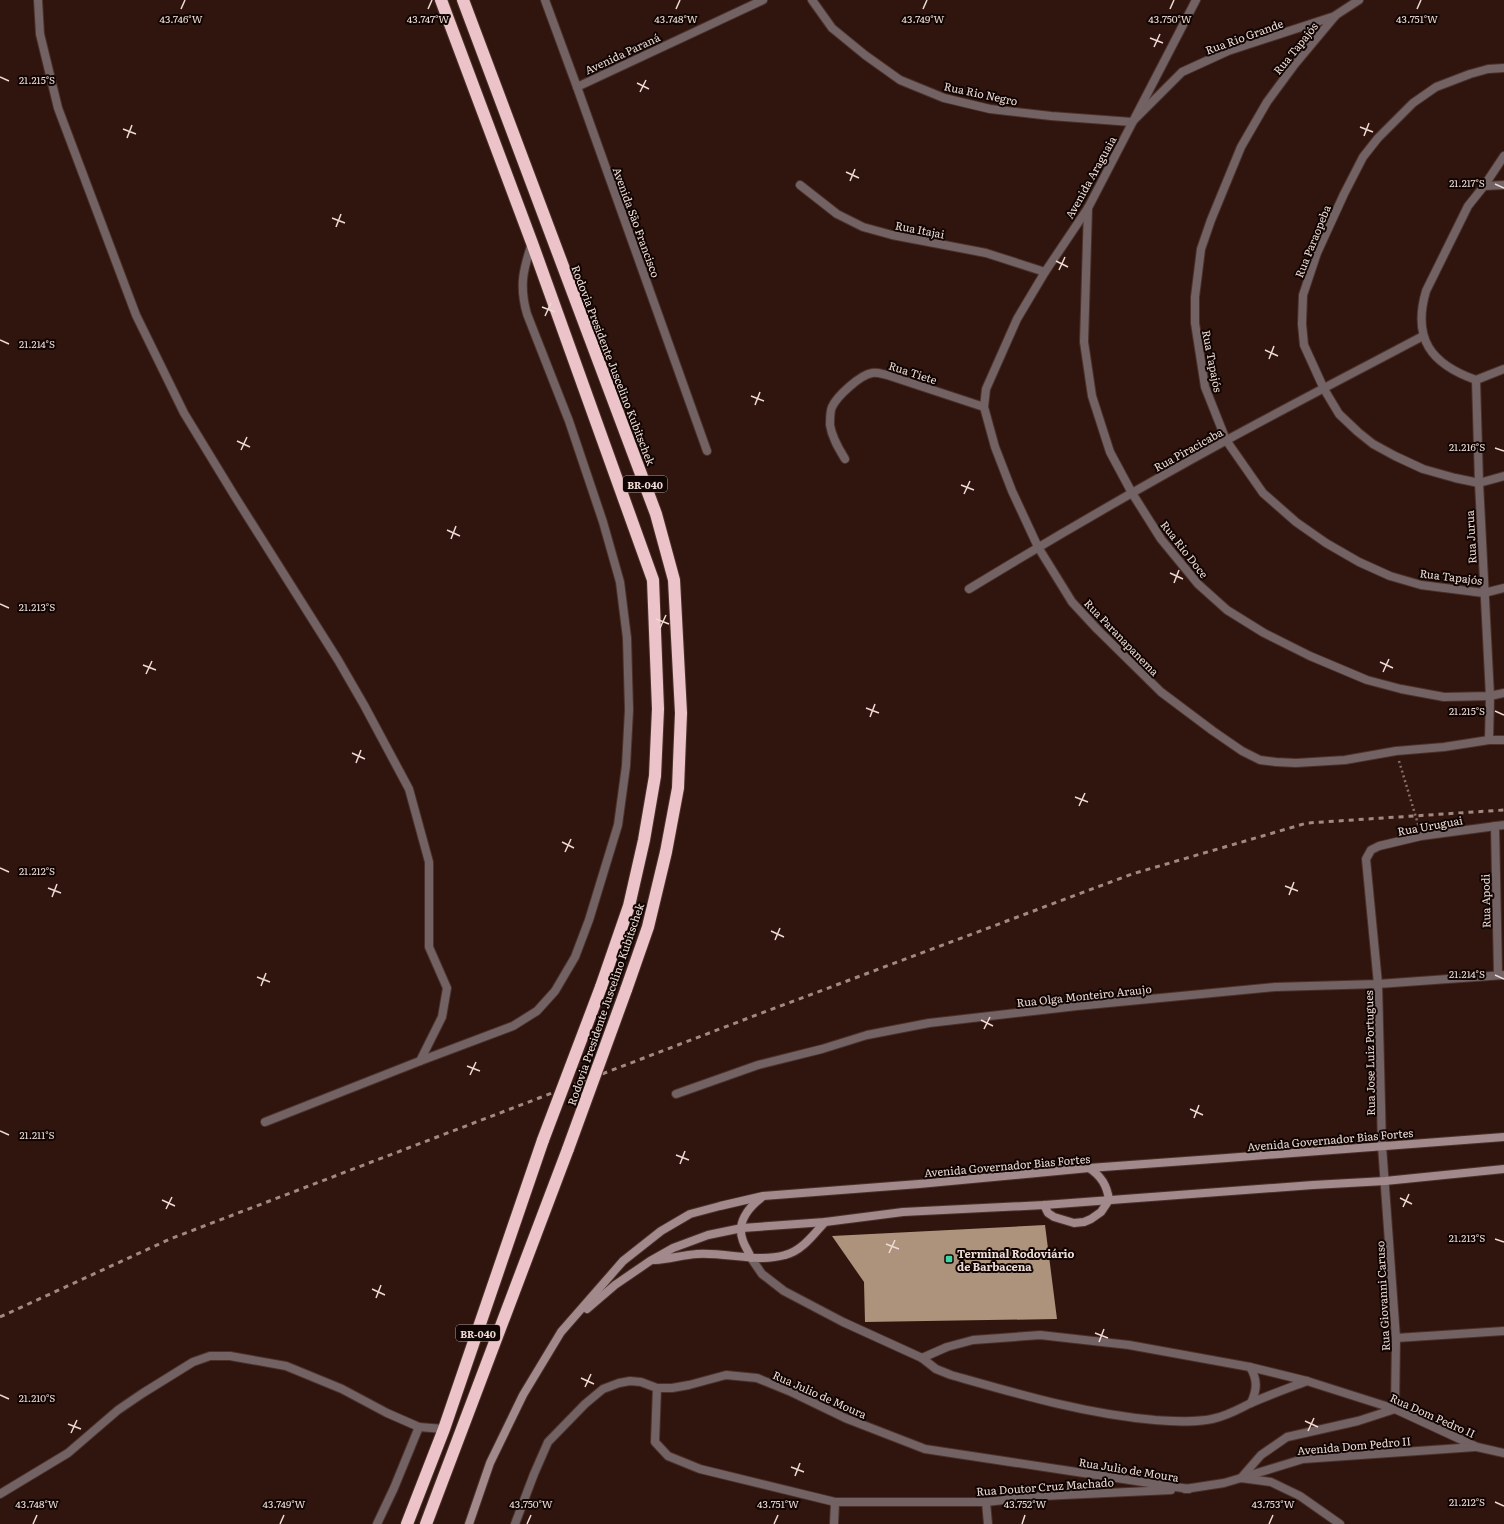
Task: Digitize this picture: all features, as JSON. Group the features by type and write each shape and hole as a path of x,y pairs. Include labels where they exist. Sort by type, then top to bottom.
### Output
{"highway":[{"name":"Rodovia Presidente Juscelino Kubitschek","path":"407,1524 444,1429 543,1140 601,987 629,906 644,840 655,776 658,709 653,580 532,243 441,0"},
{"name":"Rodovia Presidente Juscelino Kubitschek","path":"426,1524 568,1149 648,926 666,852 678,788 681,713 674,580 656,514 463,0"}],"main road":[{"name":"Avenida Governador Bias Fortes","path":"469,1524 493,1456 523,1395 561,1332 623,1261 661,1231 690,1214 763,1196 919,1184 1088,1168 1504,1137"},
{"path":"1044,1205 1048,1213 1054,1217 1074,1223 1084,1222 1101,1212 1109,1200 1108,1190 1097,1173 1088,1168"},
{"name":"Avenida Governador Bias Fortes","path":"561,1332 614,1285 650,1261 673,1248 708,1234 742,1228 825,1222 903,1212 1044,1205 1313,1185 1385,1182 1504,1169"},
{"path":"751,1258 742,1240 744,1216 752,1205 763,1196"},
{"path":"650,1261 697,1254 751,1258 786,1255 800,1248 825,1222"}],"street":[{"path":"38,0 40,34 58,108 136,315 184,413 234,496 338,660 364,704 409,790 429,862 429,947 447,988 442,1018 420,1061"},
{"name":"Avenida São Francisco","path":"545,0 707,451"},
{"name":"Avenida Paraná","path":"577,86 763,0"},
{"name":"Rua Rio Negro","path":"812,0 832,28 865,55 900,80 944,98 990,109 1013,112 1132,122"},
{"name":"Avenida Araguaia","path":"984,407 986,389 1016,319 1088,208 1196,0"},
{"name":"Rua Tapajós","path":"1359,0 1336,15 1295,64 1267,102 1245,141 1224,189 1201,249 1195,297 1195,323 1198,352 1205,387 1226,440 1264,493 1296,522 1326,543 1359,562 1390,576 1421,585 1484,593 1504,588"},
{"name":"Rua Rio Grande","path":"1132,122 1182,72 1228,51 1336,15"},
{"name":"Rua Paraopeba","path":"1479,484 1423,469 1395,456 1373,444 1339,414 1324,389 1304,345 1302,324 1303,296 1317,253 1344,194 1363,157 1378,138 1412,103 1436,87 1476,72 1488,69 1504,68"},
{"path":"1504,156 1484,186 1468,206 1426,291 1420,320 1423,336 1431,352 1461,375 1476,380 1504,369"},
{"name":"Rua Itajai","path":"800,185 837,214 863,227 892,235 986,253 1046,272"},
{"path":"1484,186 1504,185"},
{"name":"Rua Rio Doce","path":"1088,208 1084,342 1092,396 1110,452 1132,493 1161,539 1198,584 1227,610 1264,633 1310,656 1374,682 1444,697 1490,696 1504,693"},
{"path":"265,1122 513,1026 537,1011 555,991 575,957 589,920 608,861 619,818 626,766 629,710 628,638 620,582 603,522 569,421 526,314 522,284 525,264 532,243"},
{"name":"Rua Piracicaba","path":"969,589 1038,547 1226,440 1423,336"},
{"name":"Rua Tiete","path":"845,459 835,443 830,426 831,408 860,378 871,373 887,375 984,407"},
{"name":"Rua Jurua","path":"1476,380 1479,484 1490,696 1489,740"},
{"name":"Rua Paranapanema","path":"984,407 995,446 1012,491 1038,547 1072,602 1097,629 1161,692 1242,752 1260,760 1296,763 1345,760 1396,751 1489,740 1504,740"},
{"path":"1479,484 1504,476"},
{"name":"Rua Uruguai","path":"1366,859 1371,850 1379,846 1421,836 1504,825"},
{"name":"Rua Apodi","path":"1494,826 1501,975"},
{"name":"Rua Jose Luiz Portugues","path":"1366,859 1378,984 1382,1146 1385,1182"},
{"name":"Rua Olga Monteiro Araujo","path":"676,1094 758,1065 868,1036 929,1023 1077,1006 1275,987 1378,984 1501,975"},
{"name":"Rua Giovanni Caruso","path":"1385,1182 1396,1338 1396,1409"},
{"path":"751,1258 762,1274 784,1291 843,1322 922,1358 936,1369 999,1389 1053,1403 1139,1418 1182,1422 1211,1420 1234,1413 1251,1403 1307,1381"},
{"path":"1396,1338 1504,1331"},
{"name":"Rua Dom Pedro II","path":"922,1358 947,1347 972,1340 1040,1336 1129,1345 1250,1367 1307,1381 1396,1409 1477,1447 1504,1453"},
{"path":"0,1494 68,1453 118,1410 143,1393 193,1362 210,1356 230,1356 286,1366 342,1389 387,1413 419,1427 444,1429"},
{"path":"1250,1367 1255,1374 1257,1384 1251,1403"},
{"name":"Rua Julio de Moura","path":"515,1524 548,1442 585,1404 603,1389 619,1383 630,1381 641,1382 657,1388 672,1388 726,1376 757,1378 789,1391 845,1418 925,1450 1189,1489"},
{"name":"Rua Doutor Cruz Machado","path":"657,1388 655,1442 668,1456 700,1469 834,1502 986,1502 1042,1496 1189,1489 1224,1483 1241,1478 1271,1482 1300,1496 1340,1524"},
{"name":"Avenida Dom Pedro II","path":"1241,1478 1260,1455 1287,1437 1358,1421 1396,1409"},
{"path":"377,1524 394,1488 419,1427"},
{"name":"Avenida Dom Pedro II","path":"1241,1478 1303,1459 1477,1447"},
{"path":"834,1502 834,1524"},
{"path":"986,1502 988,1524"}],"path":[{"path":"1396,751 1418,824 1412,826"}],"building":[{"name":"Terminal Rodoviário de Barbacena","path":"1045,1225 1057,1319 865,1322 864,1282 832,1236"}],"railway":[{"path":"0,1317 170,1239 759,1014 1132,874 1307,823 1504,810"}],"place":[{"name":"Terminal Rodoviário de Barbacena","path":"949,1259"}]}
